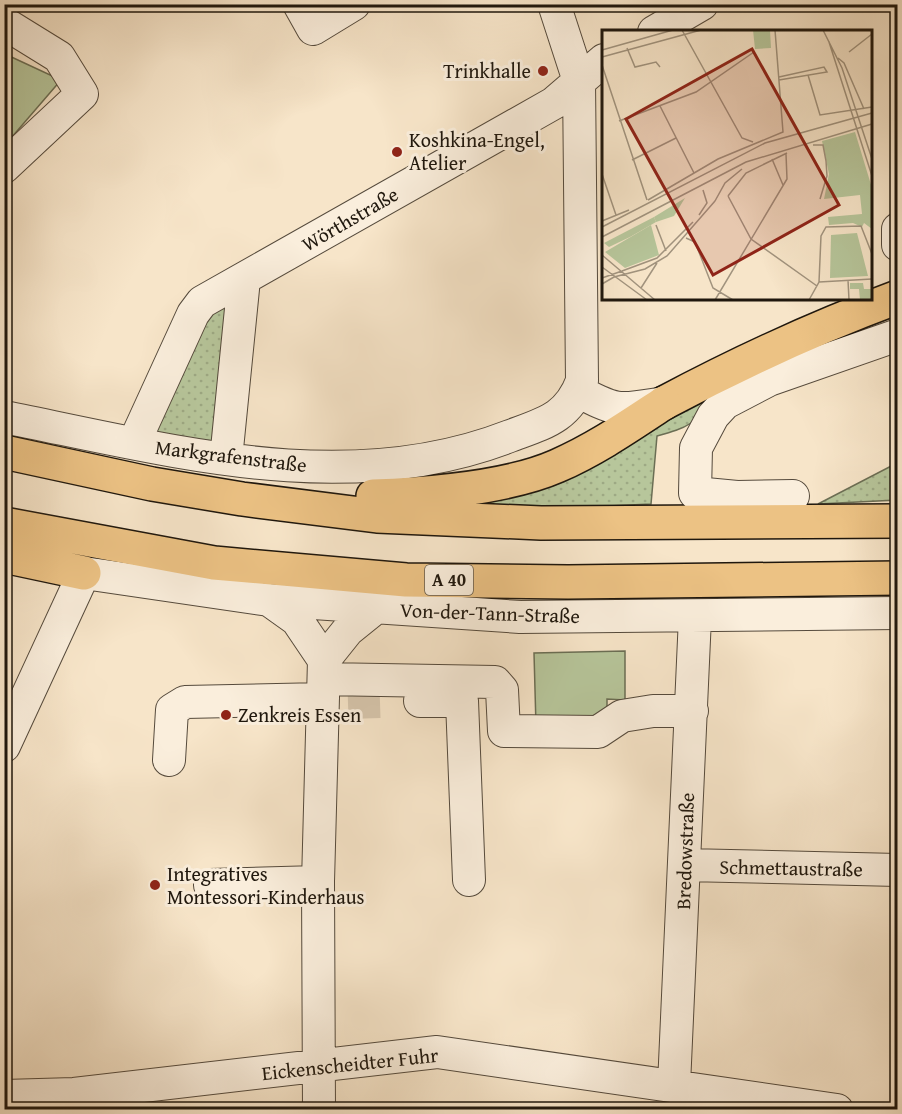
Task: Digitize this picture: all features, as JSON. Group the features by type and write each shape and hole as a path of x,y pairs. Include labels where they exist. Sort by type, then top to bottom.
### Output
{"main road":[{"path":"242,499 423,494 498,482 565,462 606,442 664,403 717,375 843,317 897,297"},
{"path":"4,452 141,482 242,499 377,516 541,524 897,521"},
{"name":"A 40","path":"4,524 214,563 406,580 568,582 897,578"},
{"path":"4,556 84,573"}],"street":[{"path":"299,4 313,29 354,4"},
{"path":"554,4 579,81 582,381 578,391 605,405 622,410 664,403"},
{"path":"657,30 702,4"},
{"path":"4,23 59,57 82,94 4,167"},
{"name":"Wörthstraße","path":"134,443 193,314 202,302 554,103 602,61"},
{"path":"897,229 897,244"},
{"path":"226,459 244,279"},
{"path":"793,496 737,497 695,493 696,448 713,416 725,403 769,380 897,335"},
{"name":"Markgrafenstraße","path":"4,417 226,459 282,466 344,468 410,462 489,444 545,423 561,414 578,391"},
{"path":"4,746 84,573"},
{"name":"Von-der-Tann-Straße","path":"84,573 269,600 374,609 520,617 695,617 897,613"},
{"path":"269,600 297,620 328,689"},
{"path":"319,1110 318,882 328,689 348,630 374,609"},
{"name":"Bredowstraße","path":"674,1085 695,617"},
{"path":"169,760 172,710 185,702 328,689 495,682 502,690 504,731 598,732 622,716 653,711 692,711"},
{"path":"380,702 462,701 469,880"},
{"name":"Schmettaustraße","path":"685,865 897,870"},
{"path":"210,885 318,882"},
{"name":"Eickenscheidter Fuhr","path":"4,1096 85,1093 437,1052 837,1110"}],"green space":[{"path":"5,54 61,80 5,145"},
{"path":"231,301 213,441 161,437 154,431 203,314"},
{"path":"710,394 702,412 691,423 657,436 651,504 545,509 463,507"},
{"path":"897,463 897,500 818,504"},
{"path":"625,651 625,700 607,699 607,708 595,727 536,726 534,653"}],"tunnel":[{"path":"348,703 380,702"}],"place":[{"name":"Trinkhalle","path":"543,71"},
{"name":"Koshkina-Engel, Atelier","path":"397,152"},
{"name":"Zenkreis Essen","path":"226,715"},
{"name":"Integratives Montessori-Kinderhaus","path":"155,885"}]}
